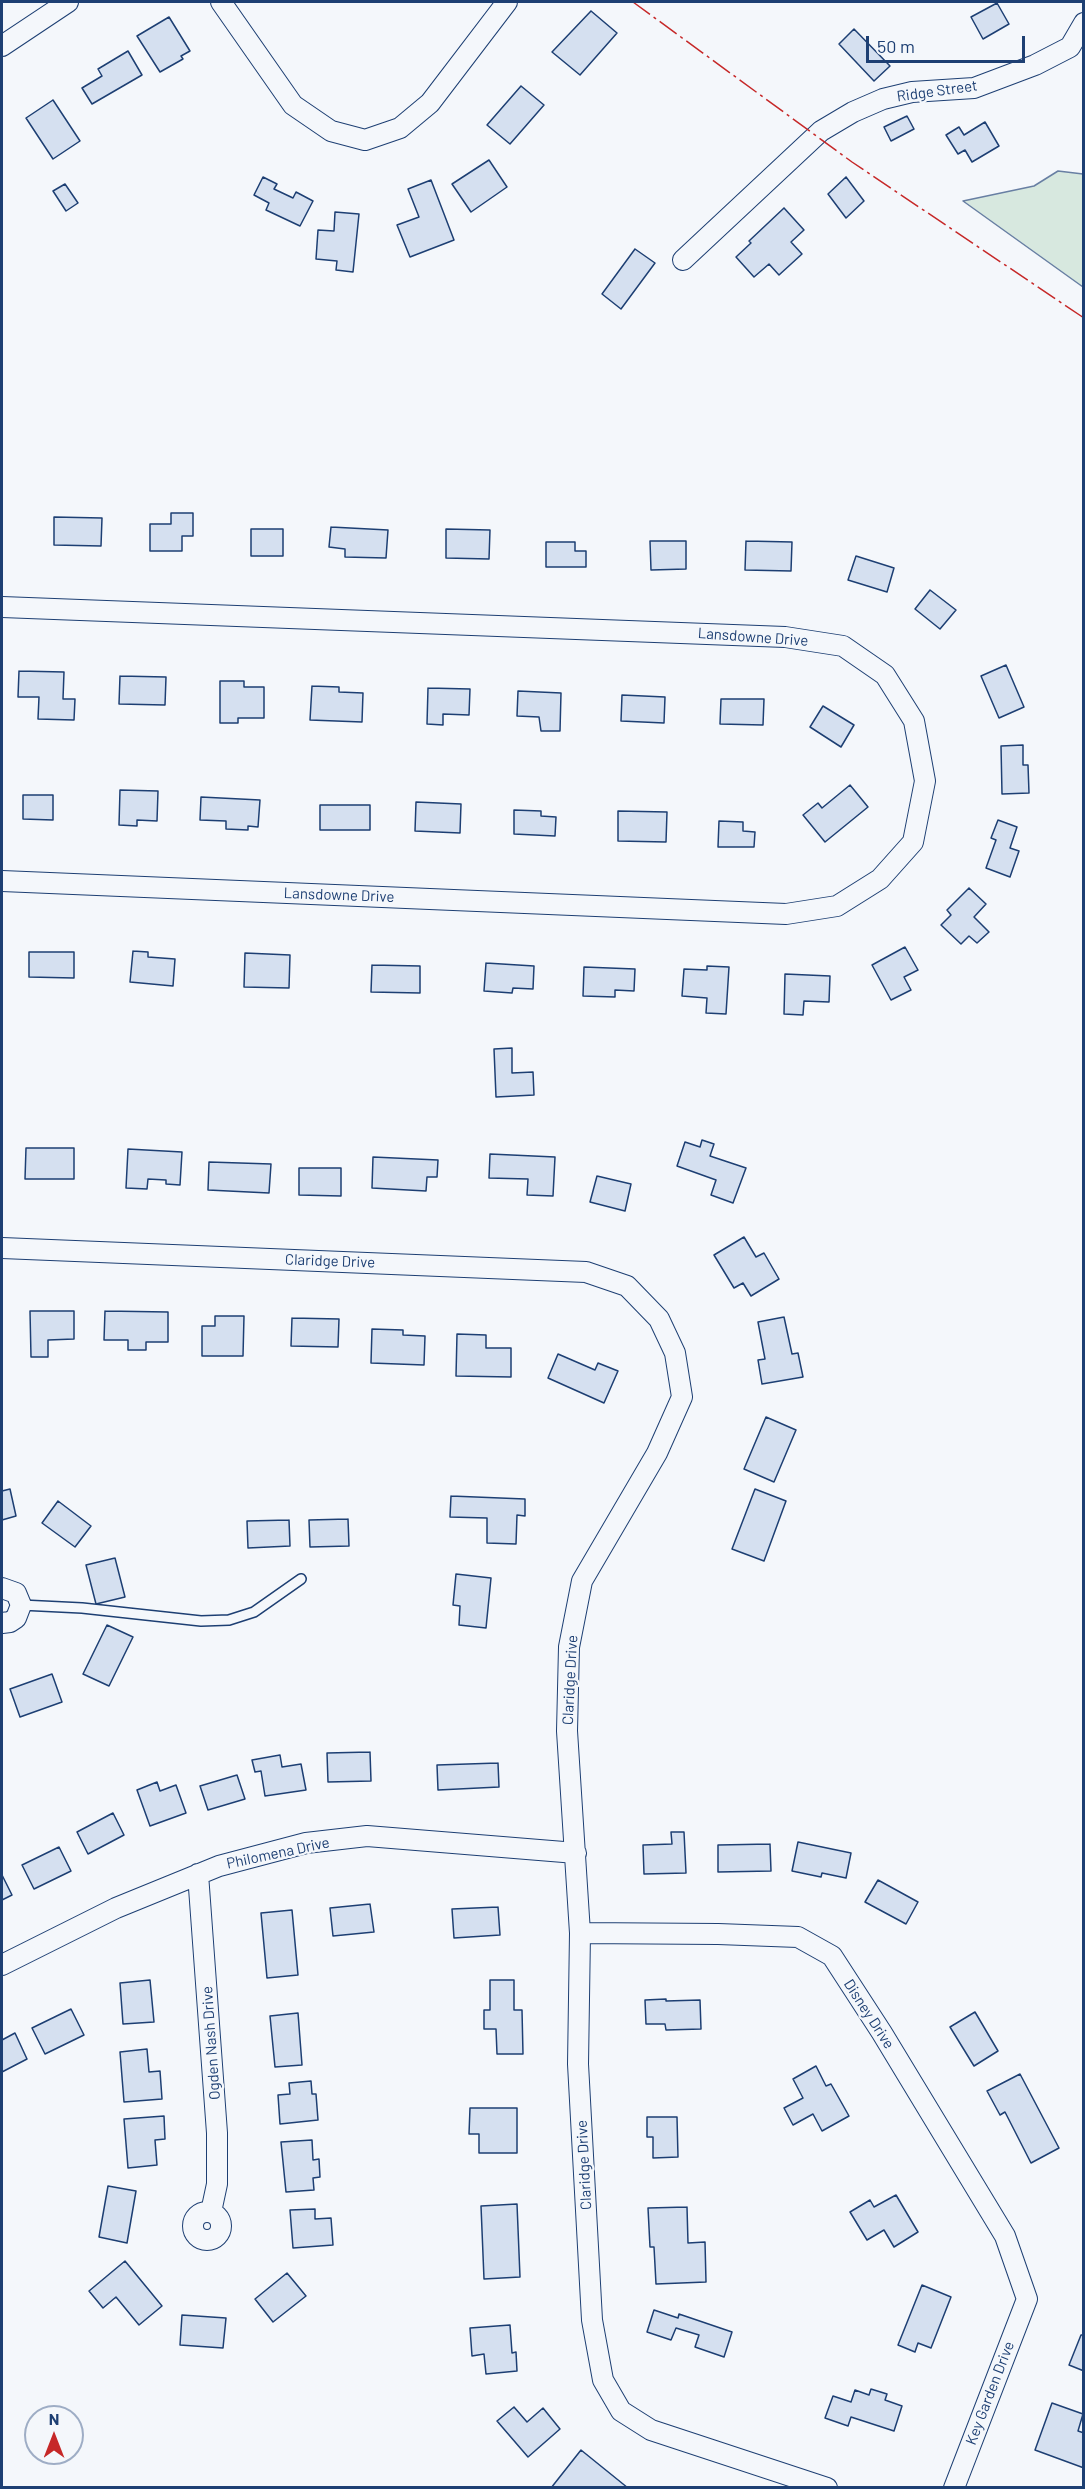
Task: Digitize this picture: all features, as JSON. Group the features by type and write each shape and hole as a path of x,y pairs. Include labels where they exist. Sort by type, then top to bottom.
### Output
{"street":[{"path":"2,46 69,2"},
{"path":"221,2 293,105 331,131 365,140 400,128 430,103 507,2"},
{"name":"Ridge Street","path":"683,260 821,131 853,112 883,99 912,92 974,88 1035,65 1070,47 1083,23"},
{"name":"Lansdowne Drive","path":"2,607 785,637 843,646 885,675 914,721 925,781 913,842 880,879 837,906 786,914 2,881"},
{"name":"Claridge Drive","path":"2,1248 586,1272 627,1286 659,1319 675,1353 682,1397 657,1453 582,1581 569,1647 567,1731 580,1933 579,2087 592,2320 603,2380 621,2411 651,2430 827,2487"},
{"path":"2,1588 16,1593 21,1605 16,1618 2,1623"},
{"name":"Philomena Drive","path":"2,1965 116,1908 198,1874 219,1866 306,1843 367,1836 576,1853"},
{"name":"Ogden Nash Drive","path":"198,1874 217,2133 217,2184 211,2212"},
{"name":"Disney Drive","path":"580,1933 798,1937 832,1956 882,2032 1005,2236 1027,2299"},
{"name":"Key Garden Drive","path":"954,2487 1027,2299"}],"lane":[{"path":"21,1605 82,1608 201,1621 229,1620 254,1612 301,1579"}],"shaded area":[{"path":"1058,171 1083,174 1083,287 963,201 1034,186"}],"building":[{"path":"997,3 1009,24 983,39 971,17"},
{"path":"591,11 617,33 580,75 552,52"},
{"path":"169,17 190,51 181,56 183,59 160,72 137,36"},
{"path":"854,29 890,66 874,81 839,44"},
{"path":"128,51 142,75 92,104 82,88 102,76 98,69"},
{"path":"521,86 544,105 510,144 487,125"},
{"path":"53,100 80,141 53,159 26,118"},
{"path":"907,116 914,129 891,141 884,127"},
{"path":"985,122 999,146 972,162 965,150 958,154 946,135 959,127 964,135"},
{"path":"489,160 507,187 471,212 452,184"},
{"path":"263,177 277,184 274,189 293,198 296,192 313,201 300,226 266,210 269,203 254,195"},
{"path":"846,177 864,201 846,218 828,194"},
{"path":"431,180 454,240 410,257 397,225 419,217 408,189"},
{"path":"65,184 78,203 66,211 53,191"},
{"path":"784,208 804,230 791,242 802,254 779,275 769,264 754,277 736,257 751,243 749,241"},
{"path":"335,212 359,214 353,272 336,270 337,261 316,259 318,230 334,231"},
{"path":"635,249 655,263 621,309 602,294"},
{"path":"171,513 193,513 193,536 182,536 182,551 150,551 150,524 171,524"},
{"path":"54,517 102,518 101,546 54,545"},
{"path":"331,527 388,530 386,558 345,557 345,549 329,547"},
{"path":"251,529 283,529 283,556 251,556"},
{"path":"446,529 490,530 489,559 446,558"},
{"path":"650,541 686,541 686,569 651,570"},
{"path":"746,541 792,542 791,571 745,570"},
{"path":"546,542 575,542 575,551 586,551 586,567 546,567"},
{"path":"856,556 894,568 887,592 848,580"},
{"path":"930,590 956,610 940,629 915,609"},
{"path":"1006,665 1024,707 999,718 981,676"},
{"path":"19,671 64,672 63,699 75,699 74,720 38,719 39,697 18,697"},
{"path":"120,676 166,677 165,705 119,704"},
{"path":"220,681 244,681 244,687 264,687 264,718 238,718 238,723 220,723"},
{"path":"312,686 339,687 339,692 363,693 362,722 310,720"},
{"path":"428,688 470,689 469,715 443,714 443,725 427,724"},
{"path":"518,691 561,693 560,731 541,731 539,717 517,716"},
{"path":"622,695 665,697 664,723 621,721"},
{"path":"721,699 764,699 763,725 720,724"},
{"path":"823,706 854,725 841,747 810,727"},
{"path":"1023,745 1023,765 1028,765 1029,793 1002,794 1001,746"},
{"path":"850,785 868,807 825,842 803,815 818,803 822,808"},
{"path":"120,790 158,791 157,821 137,820 137,826 119,825"},
{"path":"23,795 53,795 53,820 23,819"},
{"path":"201,797 260,800 258,827 248,826 248,830 226,829 226,821 200,820"},
{"path":"416,802 461,804 460,833 415,831"},
{"path":"320,805 370,805 370,830 320,830"},
{"path":"514,810 541,811 541,816 556,817 555,836 514,834"},
{"path":"618,811 667,812 666,842 618,841"},
{"path":"998,820 1017,827 1010,848 1019,851 1010,877 986,868 996,840 991,838"},
{"path":"719,821 743,822 743,831 755,832 754,847 718,847"},
{"path":"969,888 986,904 974,917 989,932 977,943 969,936 961,944 941,925 951,915 947,910"},
{"path":"905,947 918,970 904,977 911,990 891,1000 872,965"},
{"path":"133,951 148,952 148,957 175,959 173,986 130,982"},
{"path":"29,952 74,952 74,978 29,977"},
{"path":"245,953 290,955 289,988 244,987"},
{"path":"486,963 534,966 533,989 513,988 512,993 484,991"},
{"path":"372,965 420,966 420,993 371,992"},
{"path":"707,966 729,967 726,1014 706,1013 707,998 682,996 684,969 707,970"},
{"path":"584,967 635,969 634,991 615,990 615,997 583,996"},
{"path":"785,974 830,976 829,1002 804,1001 803,1015 784,1014"},
{"path":"512,1048 512,1073 533,1072 534,1095 496,1097 494,1049"},
{"path":"702,1140 714,1144 710,1156 746,1168 733,1203 711,1195 716,1180 677,1166 685,1142 700,1147"},
{"path":"26,1148 74,1148 74,1179 25,1179"},
{"path":"128,1149 182,1152 180,1185 166,1184 166,1180 148,1179 147,1189 126,1188"},
{"path":"490,1154 555,1157 553,1196 527,1195 528,1179 489,1178"},
{"path":"373,1157 438,1160 437,1177 427,1177 426,1191 372,1188"},
{"path":"209,1162 271,1164 269,1193 208,1190"},
{"path":"299,1168 341,1168 341,1196 299,1195"},
{"path":"597,1176 631,1184 625,1211 590,1202"},
{"path":"744,1237 756,1257 764,1253 779,1279 751,1296 743,1283 734,1288 714,1255"},
{"path":"30,1311 74,1311 74,1339 48,1340 48,1357 31,1357"},
{"path":"105,1311 168,1312 168,1342 146,1342 146,1350 128,1350 128,1340 104,1340"},
{"path":"215,1316 244,1316 243,1356 202,1356 202,1326 215,1326"},
{"path":"784,1317 792,1354 798,1353 803,1377 762,1384 758,1360 765,1359 758,1322"},
{"path":"292,1318 339,1319 338,1347 291,1346"},
{"path":"372,1329 403,1330 403,1335 425,1336 424,1365 371,1363"},
{"path":"457,1334 486,1335 486,1348 511,1348 511,1377 456,1376"},
{"path":"558,1354 595,1370 598,1363 618,1371 604,1403 548,1378"},
{"path":"766,1417 796,1430 774,1482 744,1469"},
{"path":"10,1489 16,1516 2,1520 2,1491"},
{"path":"755,1489 786,1501 764,1561 732,1549"},
{"path":"451,1496 525,1499 525,1516 517,1515 516,1544 487,1543 487,1518 450,1517"},
{"path":"58,1501 91,1526 75,1547 42,1523"},
{"path":"348,1519 349,1546 310,1547 309,1520"},
{"path":"289,1520 290,1546 248,1548 247,1521"},
{"path":"115,1558 125,1597 96,1604 86,1565"},
{"path":"456,1574 491,1578 486,1628 459,1625 460,1606 453,1605"},
{"path":"107,1625 133,1637 109,1686 83,1674"},
{"path":"52,1674 62,1702 20,1717 10,1689"},
{"path":"370,1752 371,1781 328,1782 327,1753"},
{"path":"280,1755 282,1767 301,1764 306,1790 265,1796 261,1771 255,1772 252,1760"},
{"path":"498,1763 499,1787 438,1790 437,1765"},
{"path":"237,1775 245,1799 208,1810 200,1786"},
{"path":"157,1782 160,1791 176,1785 186,1813 150,1826 137,1790"},
{"path":"113,1813 124,1835 88,1854 77,1832"},
{"path":"671,1832 684,1832 686,1873 644,1874 643,1845 672,1844"},
{"path":"798,1842 851,1853 846,1878 822,1873 821,1877 792,1871"},
{"path":"770,1844 771,1871 718,1872 718,1845"},
{"path":"59,1847 71,1871 34,1889 22,1865"},
{"path":"2,1875 12,1895 2,1900"},
{"path":"878,1880 918,1902 906,1924 865,1902"},
{"path":"370,1904 374,1932 333,1936 330,1908"},
{"path":"498,1907 500,1935 454,1938 452,1909"},
{"path":"292,1910 298,1975 267,1978 261,1913"},
{"path":"150,1980 154,2022 123,2024 120,1983"},
{"path":"490,1980 514,1980 514,2010 522,2010 523,2054 497,2054 496,2029 484,2029 484,2010 490,2010"},
{"path":"666,1999 666,2001 700,2000 701,2029 666,2030 665,2024 646,2024 645,2000"},
{"path":"71,2009 84,2035 45,2054 32,2028"},
{"path":"975,2012 998,2051 974,2066 950,2027"},
{"path":"298,2013 302,2065 275,2067 270,2016"},
{"path":"15,2033 27,2059 2,2072 2,2040"},
{"path":"147,2049 149,2072 160,2071 162,2099 124,2102 120,2052"},
{"path":"816,2066 826,2086 831,2084 849,2116 822,2131 813,2114 793,2125 784,2108 803,2098 793,2079"},
{"path":"1020,2074 1059,2148 1031,2163 1005,2112 1000,2115 987,2091"},
{"path":"311,2081 312,2094 316,2094 318,2120 280,2124 278,2095 290,2094 289,2083"},
{"path":"470,2108 517,2108 517,2153 479,2153 479,2134 469,2134"},
{"path":"164,2116 165,2139 155,2140 157,2165 128,2168 124,2119"},
{"path":"647,2117 677,2117 678,2157 653,2158 653,2137 647,2137"},
{"path":"312,2140 313,2160 319,2159 320,2177 313,2178 314,2190 286,2192 281,2142"},
{"path":"108,2186 136,2191 127,2243 99,2237"},
{"path":"896,2195 918,2232 894,2247 884,2230 867,2240 850,2212 870,2200 874,2207"},
{"path":"517,2204 520,2277 484,2279 481,2206"},
{"path":"687,2207 688,2243 705,2242 706,2282 656,2284 654,2247 650,2247 648,2208"},
{"path":"315,2209 315,2219 331,2218 333,2245 293,2248 290,2210"},
{"path":"125,2261 162,2306 139,2325 116,2297 103,2308 89,2291"},
{"path":"287,2273 306,2296 273,2322 255,2299"},
{"path":"922,2285 951,2297 931,2348 918,2343 915,2352 898,2345"},
{"path":"654,2310 678,2318 679,2314 732,2332 724,2357 695,2347 699,2335 676,2328 671,2340 647,2332"},
{"path":"182,2315 226,2318 223,2348 180,2345"},
{"path":"510,2325 512,2353 516,2352 517,2371 486,2374 484,2354 472,2356 470,2328"},
{"path":"1081,2335 1084,2335 1084,2371 1069,2365"},
{"path":"871,2389 887,2394 885,2400 902,2406 894,2431 851,2417 848,2426 825,2418 833,2396 851,2402 855,2390 869,2395"},
{"path":"1052,2403 1083,2414 1078,2431 1084,2433 1084,2468 1035,2450"},
{"path":"514,2407 527,2422 543,2408 560,2429 528,2457 497,2421"},
{"path":"581,2450 628,2488 551,2488"}],"power":[{"path":"633,2 852,162 1084,318"}]}
